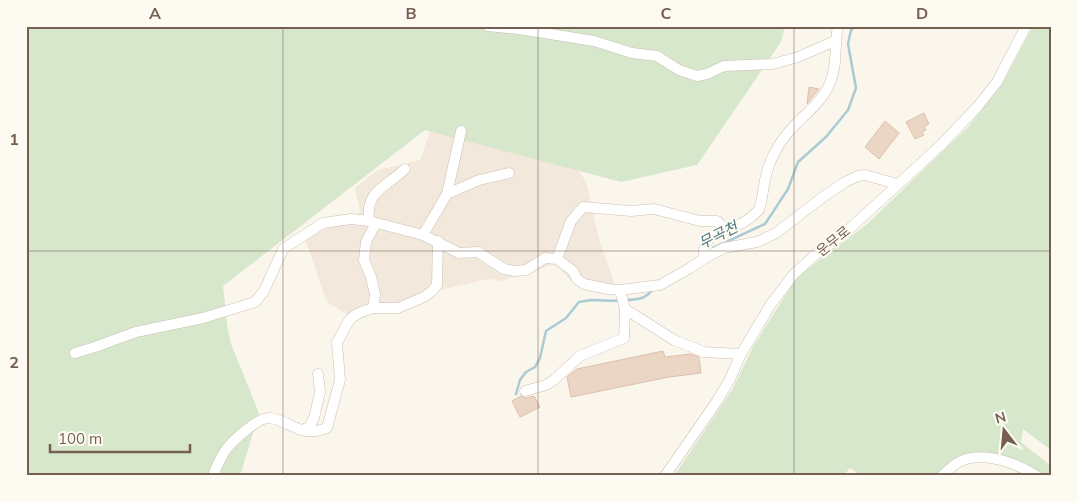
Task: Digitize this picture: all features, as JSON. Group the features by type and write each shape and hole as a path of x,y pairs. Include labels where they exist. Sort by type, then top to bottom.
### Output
{"street":[{"path":"488,26 594,41 632,52 657,56 679,70 697,76 707,74 724,66 773,64 798,57 835,41"},
{"path":"704,254 706,241 725,228 744,222 759,210 766,173 774,155 786,135 826,92 835,70 835,41 838,26"},
{"name":"운무로","path":"665,476 717,401 730,379 741,354 771,304 794,274 815,255 845,233 941,145 978,106 997,82 1026,26"},
{"path":"423,235 447,194 461,131"},
{"path":"374,308 375,294 364,260 366,242 373,222 367,210 371,198 386,183 405,169"},
{"path":"447,194 479,180 509,173"},
{"path":"75,353 136,332 203,318 255,302 264,291 283,249 300,236 323,223 351,219 373,222 423,235 459,253 478,252 504,268 515,271 526,270 545,258 557,259 573,271 577,279 584,284 620,290 660,285 690,268 704,254 757,242 776,233 823,197 845,182 858,176 865,175 897,184"},
{"path":"557,259 571,221 583,207 631,211 654,209 700,221 717,221 725,228"},
{"path":"213,476 226,450 258,420 270,418 302,430 315,432 326,428 340,380 337,342 344,334 349,321 358,313 374,308 398,308 424,297 432,291 437,285 438,241"},
{"path":"525,391 546,385 554,380 580,356 624,338 625,309 620,290"},
{"path":"625,309 674,340 704,352 741,354"},
{"path":"302,430 309,427 314,418 320,392 318,374"},
{"path":"942,476 960,462 979,456 1009,462 1037,476"}],"shaded area":[{"path":"435,117 567,151 586,182 600,243 616,287 574,284 556,264 501,281 489,279 444,289 398,305 348,315 327,302 305,239 360,212 355,188 378,170 420,160"}],"green space":[{"path":"26,26 785,26 781,42 697,165 621,182 425,130 223,286 231,344 259,413 240,476 26,476"},
{"path":"1033,26 1051,26 1051,450 1023,429 1021,442 1051,466 1051,476 1040,476 980,455 941,476 861,476 850,468 843,476 674,476 732,390 754,345 797,277 866,225 967,128 1002,85"}],"building":[{"path":"809,87 819,89 807,104"},
{"path":"924,113 929,124 924,126 926,130 922,132 924,135 915,139 906,122"},
{"path":"885,121 899,133 879,159 865,147"},
{"path":"663,351 665,357 690,354 699,357 701,373 669,377 571,397 567,377 577,369"},
{"path":"521,396 526,398 534,396 540,407 520,417 512,401"}],"waterway":[{"name":"무곡천","path":"713,248 765,224 788,189 798,162 826,137 848,110 856,88 848,44 851,30 856,26"},
{"name":"무곡천","path":"625,300 641,298 653,289"},
{"name":"무곡천","path":"516,394 520,380 526,372 535,367 540,358 546,331 566,318 579,302 591,300 620,301"}]}
